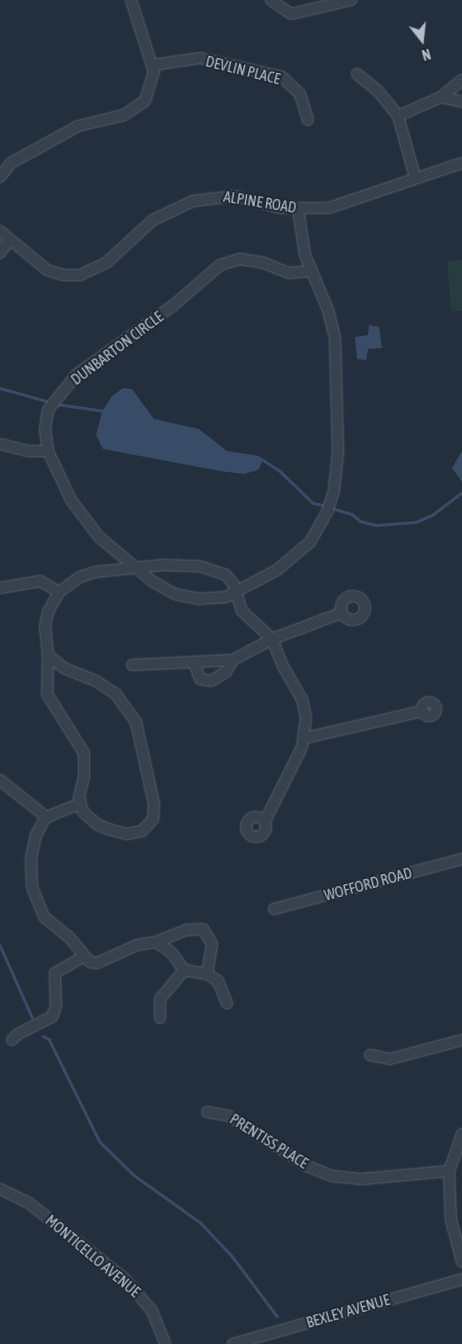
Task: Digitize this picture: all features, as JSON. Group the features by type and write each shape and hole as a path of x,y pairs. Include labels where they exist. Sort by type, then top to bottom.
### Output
{"street":[{"path":"0,177 11,163 78,126 124,115 139,107 151,88 153,66 131,0"},
{"path":"271,0 291,14 352,0"},
{"name":"DEVLIN PLACE","path":"153,66 200,58 282,77 300,94 308,120"},
{"path":"357,74 378,91 398,116 415,177"},
{"path":"398,116 441,97 462,80"},
{"path":"441,97 462,102"},
{"name":"ALPINE ROAD","path":"0,231 46,270 63,275 80,275 101,267 153,220 193,201 236,196 298,210 340,205 415,177 462,163"},
{"name":"DUNBARTON CIRCLE","path":"298,210 301,239 311,271 328,310 335,338 338,452 334,490 323,520 302,551 277,570 236,593 215,599 186,597 165,590 135,567 87,524 62,484 48,451 46,418 64,388 84,369 176,304 220,265 240,259 264,263 289,273 311,271"},
{"path":"0,253 9,240"},
{"path":"0,444 28,451 48,451"},
{"path":"48,654 64,668 105,686 132,713 145,755 154,812 148,828 127,834 98,826 79,804 84,753 47,694 48,654 45,626 59,592 94,572 135,567 199,566 216,570 226,575 236,593 242,611 272,639 284,668 302,699 306,718 305,738 265,821"},
{"path":"0,588 40,580 59,592"},
{"path":"132,665 233,660 272,639 341,613"},
{"path":"194,663 200,679 211,681 226,672 233,660"},
{"path":"305,738 422,711"},
{"path":"0,780 46,816"},
{"path":"79,804 46,816 36,834 31,858 35,899 44,917 90,962 97,963 137,945 156,942 186,930 203,929 212,944 207,974"},
{"name":"WOFFORD ROAD","path":"274,909 462,859"},
{"path":"156,942 171,952 184,970 207,974 218,982 227,1003"},
{"path":"12,1040 18,1034 52,1017 56,1006 55,973 84,956"},
{"path":"160,1018 160,999 184,970"},
{"path":"370,1055 390,1059 462,1040"},
{"name":"PRENTISS PLACE","path":"207,1112 229,1116 307,1166 332,1176 362,1179 449,1171"},
{"path":"462,1134 449,1171 451,1220 462,1262"},
{"name":"MONTICELLO AVENUE","path":"0,1189 29,1203 125,1279 152,1311 164,1344"},
{"name":"BEXLEY AVENUE","path":"234,1344 462,1279"}],"green space":[{"path":"462,260 462,311 451,311 447,261"}],"water":[{"path":"369,325 379,327 382,348 368,349 366,360 357,359 355,337 368,335"},
{"path":"123,388 132,389 154,419 199,429 227,451 259,456 262,462 258,470 244,474 220,471 103,449 96,435 102,412 112,396"},
{"path":"462,451 462,482 452,468"}],"waterway":[{"path":"0,388 50,402"},
{"path":"56,404 105,411"},
{"path":"260,458 280,471 313,503 327,506"},
{"path":"332,508 352,514 360,521 376,525 416,522 432,515 462,492"},
{"path":"0,945 32,1017"},
{"path":"43,1036 49,1039 100,1142 134,1175 201,1223 232,1256 277,1316"}]}
